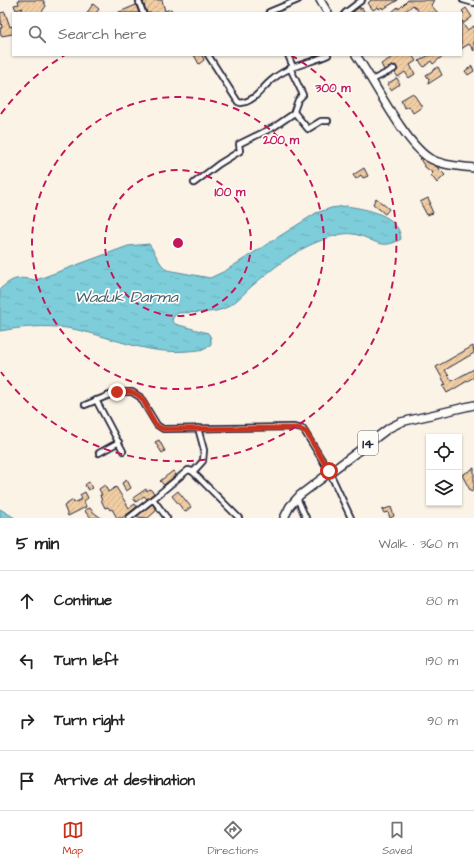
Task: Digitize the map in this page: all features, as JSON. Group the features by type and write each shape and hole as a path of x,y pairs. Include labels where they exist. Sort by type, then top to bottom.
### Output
{"highway":[{"path":"320,0 327,12"},
{"path":"357,56 403,130 420,150 429,157 441,163 474,168"},
{"name":"14","path":"284,518 297,498 329,471 377,436 401,422 474,405"}],"street":[{"path":"270,12 298,0"},
{"path":"346,12 362,0"},
{"path":"464,0 474,4"},
{"path":"139,2 143,12"},
{"path":"209,56 238,102 241,103 256,97 271,80 292,68 325,56"},
{"path":"194,183 219,164 240,151 240,143 271,128 294,112 298,101 303,95 288,56"},
{"path":"372,80 394,69"},
{"path":"294,112 308,129 321,121 328,121"},
{"path":"85,405 117,392 132,392 143,400 160,428 298,428 306,432 329,471 351,518"},
{"path":"96,400 123,451"},
{"path":"193,472 203,461 204,450 198,428"},
{"path":"99,454 119,442"},
{"path":"130,518 166,490 188,470 193,472 239,518"},
{"path":"297,498 306,518"},
{"path":"153,499 167,518"}],"water":[{"name":"Waduk Darma","path":"346,206 372,211 388,218 399,231 401,239 394,243 382,244 353,234 330,237 308,246 283,261 235,302 227,307 218,311 178,313 174,316 172,320 175,324 208,333 211,338 211,344 203,349 188,351 156,350 127,344 83,331 58,327 17,328 0,331 0,289 13,280 25,278 36,280 128,246 149,244 161,264 167,270 210,278 225,271 316,213 331,208"},
{"path":"0,509 15,518 0,518"}],"building":[{"path":"18,0 43,0 46,6 42,12 21,12 23,8 16,10 14,5 19,4"},
{"path":"149,0 162,0 165,11 171,9 172,12 147,12 143,2"},
{"path":"371,0 398,0 383,9 382,7 379,9 378,7 373,10 368,3"},
{"path":"408,0 434,0 431,5 437,12 419,12 413,5 404,12 393,12 398,7 399,9"},
{"path":"93,4 99,9 97,12 88,12"},
{"path":"136,5 139,12 119,12"},
{"path":"360,7 360,10 362,8 364,12 352,12"},
{"path":"466,8 472,17 464,23 462,21 462,14 464,13 462,11"},
{"path":"5,12 10,27 12,26 12,34 1,36 0,28 2,28 0,13"},
{"path":"462,22 467,30 474,26 474,51 469,44 462,48"},
{"path":"195,56 202,56 204,60 199,64"},
{"path":"394,56 413,56 416,61 410,65 415,74 409,78 405,72 398,77 395,73 397,68 395,65 384,70 381,64"},
{"path":"427,56 443,56 433,64 431,61 424,67 419,61"},
{"path":"472,66 474,71 468,75 465,71"},
{"path":"438,67 442,75 428,84 429,79 426,75"},
{"path":"397,78 400,84 391,90 387,84"},
{"path":"413,93 422,107 413,113 409,106 404,108 401,100"},
{"path":"421,158 437,167 445,175 437,183 431,175 433,173 425,167 420,159"},
{"path":"364,168 368,176 363,178 361,175 356,179 353,175"},
{"path":"376,198 389,209 385,214 373,204"},
{"path":"428,198 433,213 427,215 420,202"},
{"path":"473,346 474,353 445,370 452,381 474,369 474,377 447,393 443,386 446,385 436,367"},
{"path":"159,440 165,451 162,453 155,442"},
{"path":"474,468 474,490 471,492 462,475"},
{"path":"173,471 176,475 164,485 160,481"},
{"path":"127,480 131,488 126,491 122,483"},
{"path":"89,482 92,488 88,490 85,485"},
{"path":"105,485 108,492 116,487 129,508 135,504 137,507 122,518 117,518 112,509 110,510 108,507 105,508 102,502 100,495 102,495 99,489"},
{"path":"146,489 147,491 150,489 154,493 147,499 144,496 136,502 133,498"},
{"path":"178,491 191,507 185,512 172,496"},
{"path":"85,492 88,498 84,501 86,507 68,516 64,506 73,500 74,503 82,499 80,495"},
{"path":"152,504 157,510 148,518 136,517"},
{"path":"391,507 394,516 390,518 388,512 384,513 382,510"},
{"path":"90,508 101,518 92,518 86,513 85,510"}],"route":[{"path":"117,392 132,392 140,397 156,424 163,429 293,427 303,429 329,471"}]}
